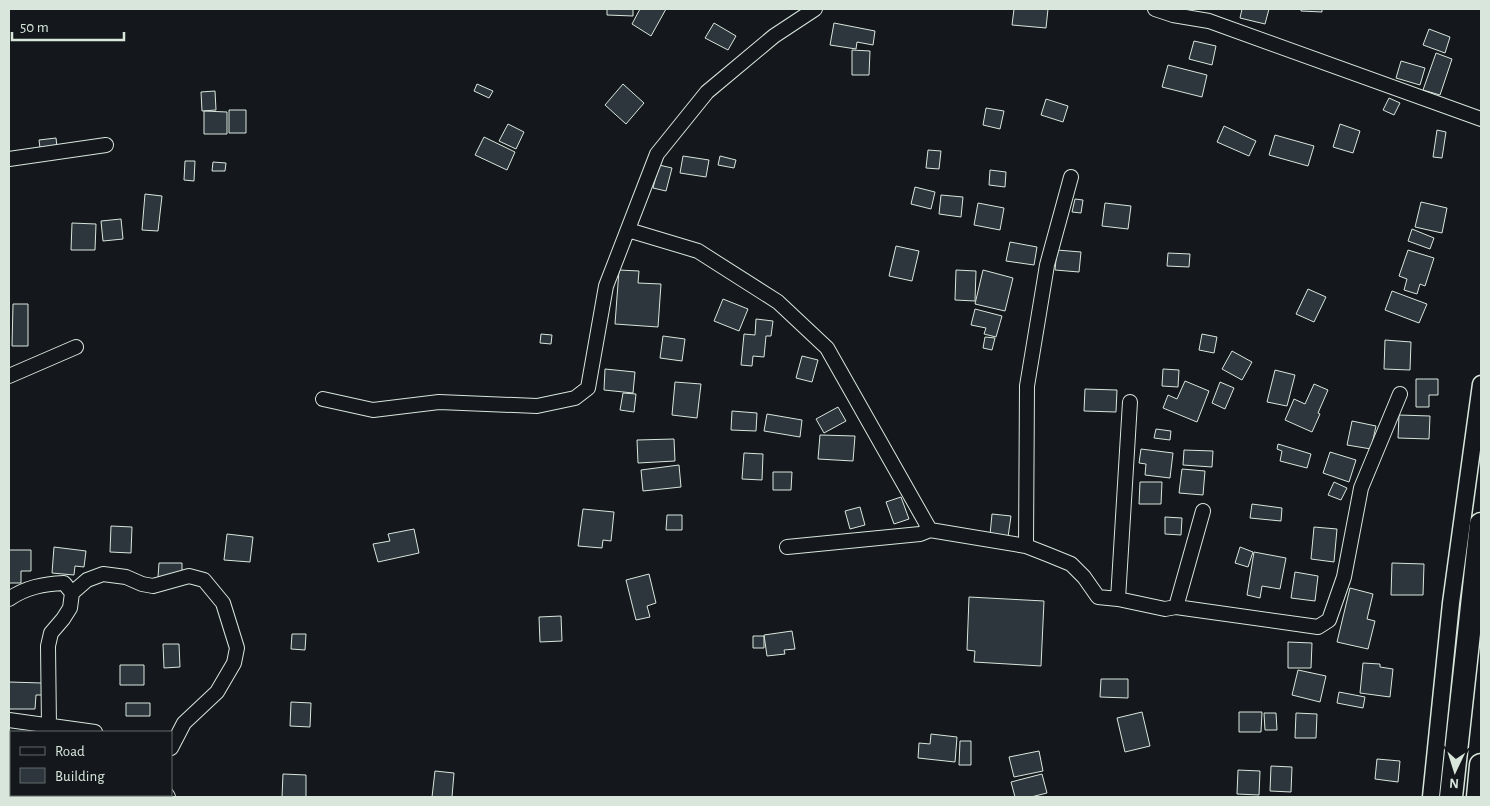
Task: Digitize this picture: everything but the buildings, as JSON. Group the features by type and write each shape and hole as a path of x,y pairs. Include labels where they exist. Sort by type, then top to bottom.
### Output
{"highway":[{"path":"1451,797 1481,524"},
{"path":"1478,797 1481,765"}],"street":[{"path":"323,399 373,410 439,402 537,406 575,398 588,388 606,286 657,154 707,92 774,36 815,9"},
{"path":"1155,9 1173,15 1209,21 1481,119"},
{"path":"9,159 106,145"},
{"path":"1026,546 1027,386 1047,265 1071,177"},
{"path":"628,230 698,251 778,302 828,348 930,530"},
{"path":"9,376 76,347"},
{"path":"1431,797 1451,603 1481,384"},
{"path":"788,547 920,534 930,530 1026,546 1072,564 1084,577 1098,598 1118,599 1165,609 1176,607 1318,627 1329,620 1344,577 1361,488 1400,394"},
{"path":"1118,599 1130,402"},
{"path":"1176,607 1204,511"},
{"path":"49,726 48,646 51,633 70,608 72,593 88,580 103,574 153,586 189,576 204,580 223,603 237,648 234,663 217,692 184,723 172,746"},
{"path":"9,599 27,588 45,584 64,583 72,593"},
{"path":"9,720 87,731"}]}
